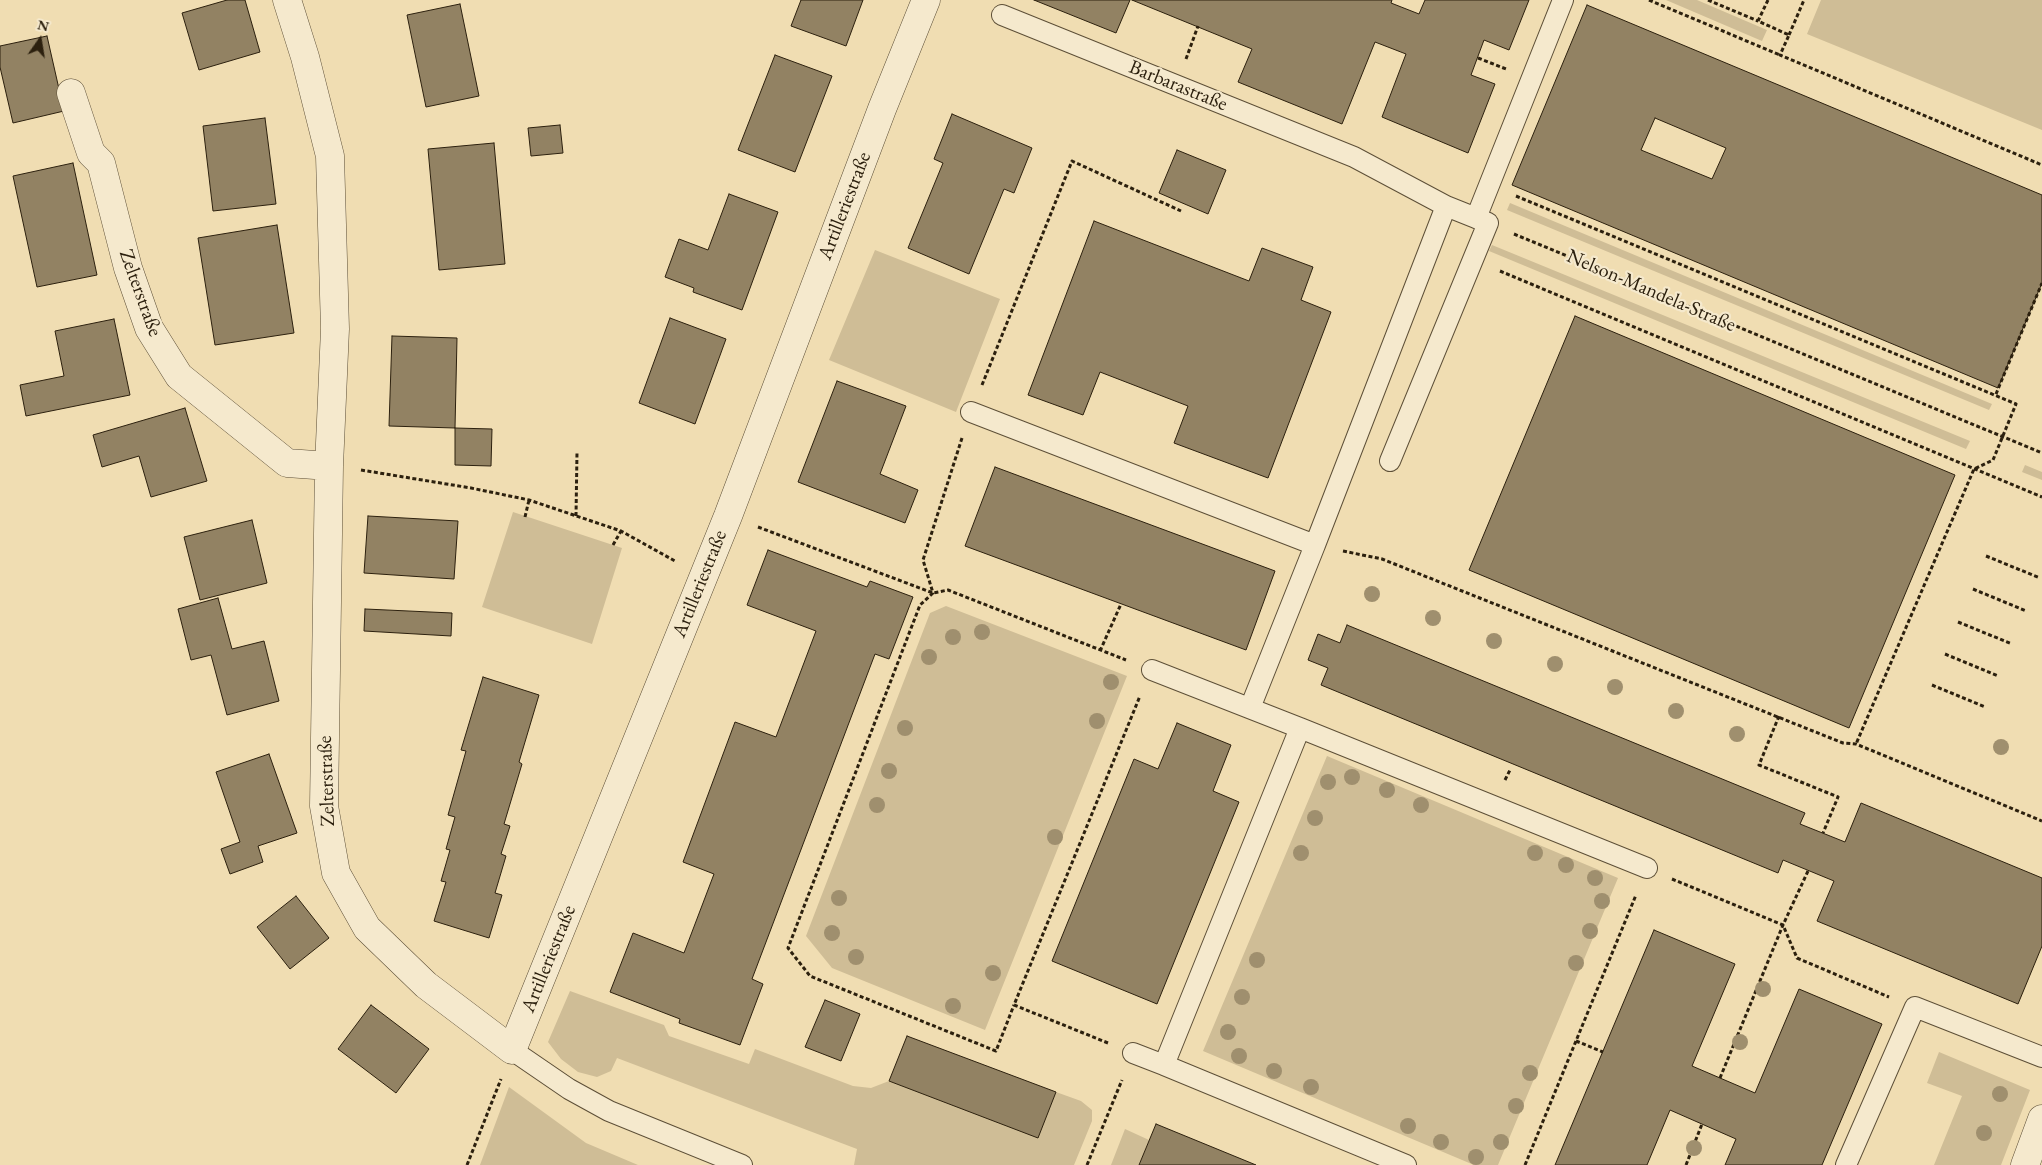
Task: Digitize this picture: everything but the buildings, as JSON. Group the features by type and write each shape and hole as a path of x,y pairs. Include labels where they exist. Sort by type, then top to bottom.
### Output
{"street":[{"name":"Zelterstraße","path":"287,0 305,56 330,156 335,328 329,466 324,806 336,873 366,928 426,985 512,1050"},
{"name":"Artilleriestraße","path":"512,1050 704,577 882,109 926,0"},
{"name":"Zelterstraße","path":"71,93 92,153 101,163 128,268 149,328 180,376 287,463 329,466"},
{"path":"2025,1165 2042,1119"}],"lane":[{"path":"1390,461 1474,260 1482,221 1564,0"},
{"name":"Barbarastraße","path":"1002,15 1354,157 1446,206 1482,221"},
{"path":"1250,708 1446,206"},
{"path":"971,412 1315,545"},
{"path":"1152,670 1647,868"},
{"path":"1164,1065 1300,728"},
{"path":"1846,1165 1915,1007 2042,1057"},
{"path":"512,1050 569,1089 698,1157 742,1165"},
{"path":"1133,1053 1406,1165"}],"path":[{"path":"1649,0 2042,165"},
{"path":"1708,0 1789,35"},
{"path":"1758,21 1768,0"},
{"path":"1780,55 1804,0"},
{"path":"1478,58 1505,68"},
{"path":"934,593 923,560 971,412 1072,161 1181,212"},
{"path":"1482,221 1502,190 1996,394 2016,404 1993,460 1974,470 1856,744"},
{"name":"Nelson-Mandela-Straße","path":"1482,221 2042,454"},
{"path":"1474,260 2042,497"},
{"path":"1996,394 2042,283"},
{"path":"576,452 576,516"},
{"path":"377,472 529,500 620,531 704,577"},
{"path":"525,517 529,500"},
{"path":"728,516 934,593"},
{"path":"613,545 620,531"},
{"path":"1315,545 1382,559 1843,743 1856,744 2042,821"},
{"path":"1986,556 2040,578"},
{"path":"1973,589 2026,612"},
{"path":"948,590 1100,651 1152,670 996,1051 810,976 788,948 920,605 934,593 948,590"},
{"path":"1100,651 1121,604"},
{"path":"1958,622 2012,644"},
{"path":"1945,654 1998,676"},
{"path":"1932,685 1985,707"},
{"path":"1779,716 1759,765 1838,798 1823,833"},
{"path":"1525,1165 1647,868 1783,925 1797,958 1898,1000"},
{"path":"1720,1078 1783,925 1808,871"},
{"path":"1014,1005 1133,1053 1087,1165"},
{"path":"1576,1041 1603,1052"},
{"path":"467,1165 512,1050"},
{"path":"1686,1165 1702,1124"}],"shaded area":[{"path":"1666,0 1697,0 1767,30 1762,41"},
{"path":"1821,0 2042,0 2042,130 1807,34"},
{"path":"1510,203 1992,404 1989,410 1507,210"},
{"path":"1492,245 1970,441 1966,449 1489,251"},
{"path":"875,250 1000,299 956,412 829,360"},
{"path":"2025,465 2042,472 2042,480 2022,472"},
{"path":"513,512 622,548 592,644 482,607"},
{"path":"946,606 1127,676 985,1030 832,968 806,936 930,613"},
{"path":"1327,756 1618,878 1498,1165 1474,1165 1203,1051"},
{"path":"570,991 664,1025 669,1036 749,1064 755,1049 853,1086 871,1088 889,1081 1038,1137 1056,1092 1081,1101 1092,1110 1092,1121 1074,1165 854,1165 857,1149 617,1058 611,1071 597,1077 578,1072 561,1059 548,1042"},
{"path":"1939,1052 2030,1090 2001,1165 1934,1165 1962,1096 1927,1083"},
{"path":"509,1087 586,1143 638,1165 480,1165"},
{"path":"1125,1129 1149,1140 1139,1165 1111,1165"}]}
